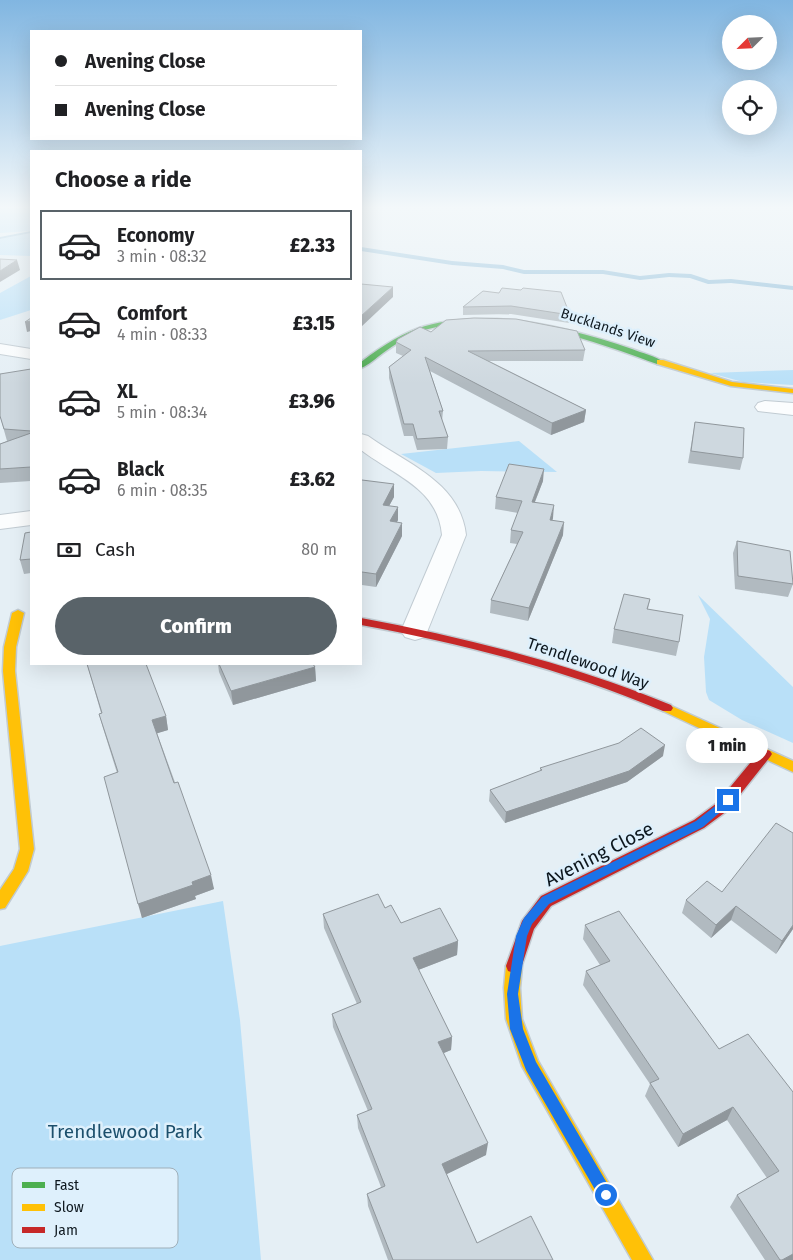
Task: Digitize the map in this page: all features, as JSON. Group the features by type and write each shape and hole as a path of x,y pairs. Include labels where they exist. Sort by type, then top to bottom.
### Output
{"street":[{"name":"Bucklands View","path":"362,365 392,343 420,329 471,321 517,321 548,324 582,332 723,383 762,390 793,391"},
{"path":"0,349 30,354"},
{"path":"765,407 793,409"},
{"path":"362,441 428,486 440,500 453,521 454,535 415,630"},
{"path":"0,522 30,518"},
{"path":"0,903 18,880 26,860 27,849 8,659 14,614 30,612"},
{"name":"Trendlewood Way","path":"362,621 415,630 501,651 618,688 793,767"},
{"name":"Avening Close","path":"643,1260 531,1066 521,1041 514,1018 512,994 521,936 528,921 546,901 699,824 714,814 765,754"}],"green space":[{"path":"30,277 30,310 0,320 0,293"},
{"path":"793,370 793,385 743,382 710,373"},
{"path":"519,441 557,472 481,471 436,473 401,454"},
{"path":"698,595 793,687 793,743 742,720 709,700 706,692 704,657 710,619"},
{"name":"Trendlewood Park","path":"223,901 240,1020 261,1260 0,1260 0,946"}],"building":[{"path":"362,284 393,287 362,315"},
{"path":"502,288 561,292 570,315 511,306 463,307 483,291 499,293"},
{"path":"474,318 516,319 577,331 585,350 468,351 586,410 552,423 425,357 443,411 439,411 448,437 417,439 413,424 404,424 389,367 411,350 396,342 420,327 431,332 446,320"},
{"path":"30,369 30,431 4,429 0,416 0,374"},
{"path":"695,422 744,428 743,458 691,451"},
{"path":"30,433 30,467 0,469 0,444"},
{"path":"509,464 544,469 532,502 554,505 550,520 564,522 529,608 491,600 523,532 511,530 522,501 496,497"},
{"path":"362,480 394,484 383,505 398,507 390,521 402,523 376,574 362,572"},
{"path":"30,532 30,559 20,560 25,533"},
{"path":"737,541 790,551 793,584 738,576"},
{"path":"624,594 650,599 647,609 683,615 679,642 614,629"},
{"path":"87,665 146,665 166,716 152,720 174,783 178,782 211,875 192,882 193,885 138,904 104,777 118,772 99,714 102,713"},
{"path":"219,665 314,665 315,667 231,691"},
{"path":"641,728 665,745 629,771 506,812 490,790 542,770 540,768 619,743"},
{"path":"776,823 793,833 793,925 782,941 736,906 716,925 686,900 707,881 722,892"},
{"path":"378,894 385,908 391,905 401,923 440,908 458,941 413,958 452,1037 438,1042 488,1143 442,1164 477,1243 531,1216 553,1260 393,1260 367,1194 385,1186 357,1115 372,1109 332,1014 361,1002 323,914"},
{"path":"619,911 719,1049 748,1034 793,1092 793,1254 782,1260 780,1260 737,1195 779,1171 733,1107 683,1134 650,1083 659,1079 586,971 610,961 585,925"}],"waterway":[{"path":"500,267 524,272 603,272 640,278 669,275 691,276 708,282 731,281 793,288"}],"traffic: fast":[{"path":"362,365 380,351 415,331 443,324 471,321 521,322 545,326 568,331 660,362"}],"traffic: slow":[{"path":"660,362 731,384 793,391"},
{"path":"0,903 21,871 27,849 9,671 10,647 18,613"},
{"path":"667,708 793,767"},
{"path":"514,966 512,988 514,1019 531,1066 643,1260"}],"traffic: jam":[{"path":"362,621 478,646 555,667 667,708"},
{"path":"514,966 527,926 546,901 699,824 722,807 765,754"}],"route":[{"path":"606,1195 531,1066 517,1029 512,1005 512,994 521,936 528,921 538,908 552,897 699,824 714,814 728,800"}]}
